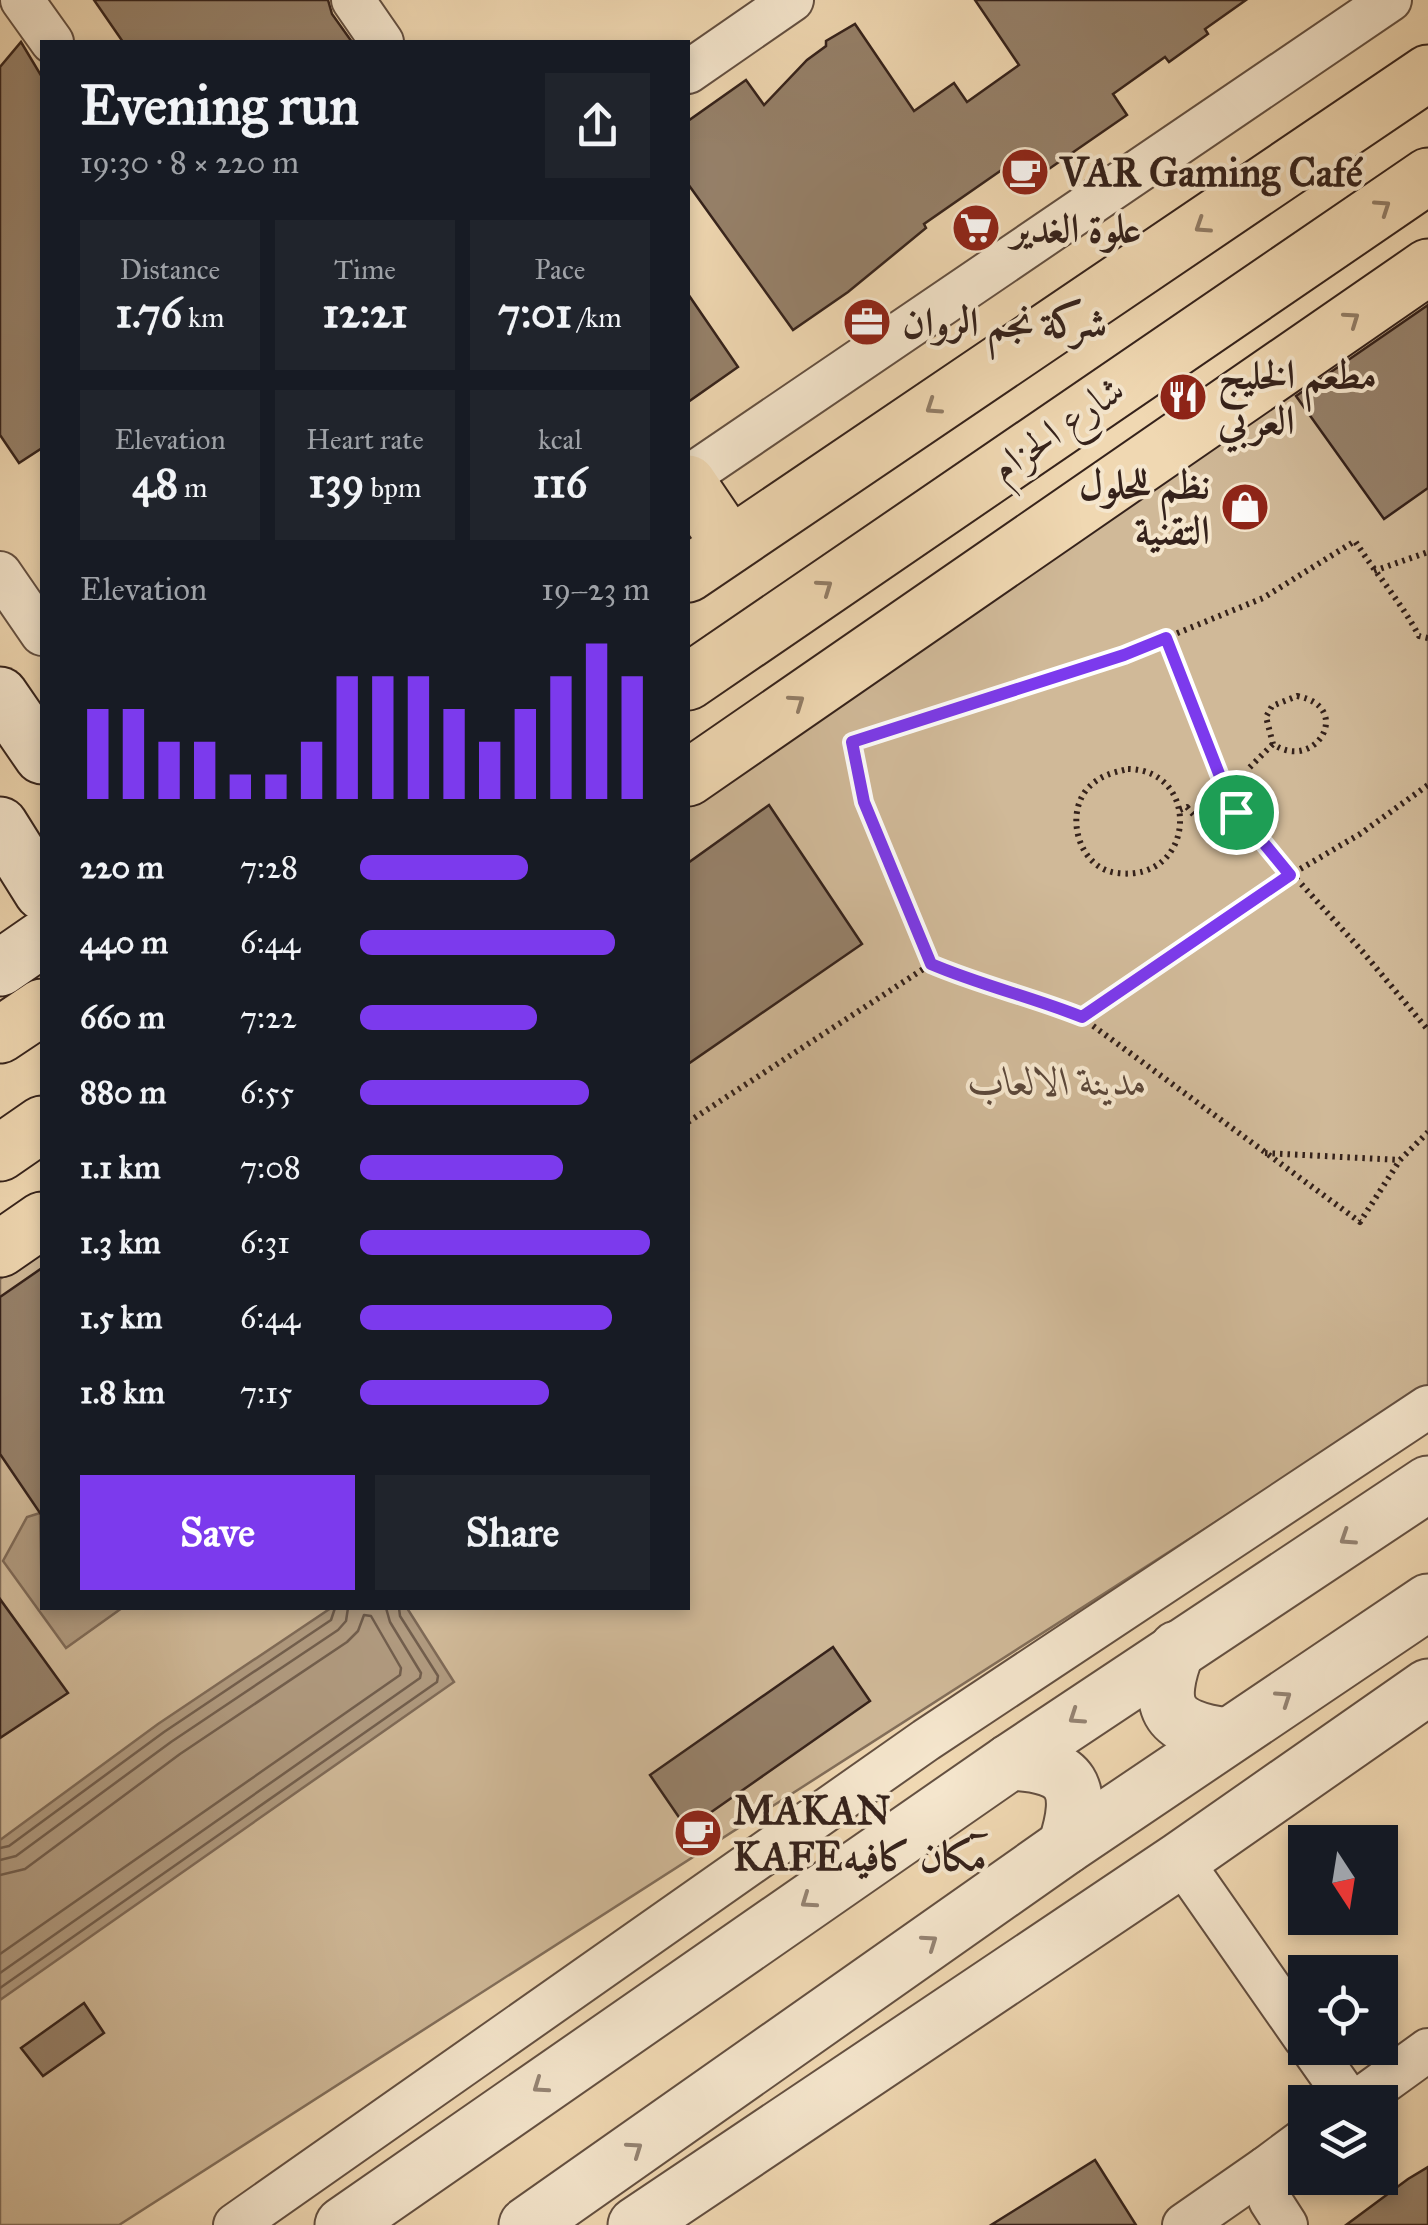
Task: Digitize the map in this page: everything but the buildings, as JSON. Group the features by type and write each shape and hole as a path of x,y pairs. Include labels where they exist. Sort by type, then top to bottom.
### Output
{"main road":[{"path":"690,488 709,559 1428,73"},
{"name":"شارع الحزام","path":"692,679 1428,176"},
{"path":"1270,181 1264,207 1274,232 1297,247 1324,247"},
{"path":"1143,264 1170,268 1190,287 1196,314 1186,339"},
{"path":"690,777 1428,267"},
{"path":"692,679 740,742"},
{"path":"0,1154 40,1125"},
{"path":"0,1250 40,1221"}],"street":[{"path":"0,10 14,0"},
{"path":"22,0 51,40"},
{"path":"353,0 381,40"},
{"path":"690,70 746,13 792,0"},
{"path":"690,479 1390,0"},
{"path":"0,572 40,631"},
{"path":"0,694 40,754"},
{"path":"0,800 23,795 37,781 40,767"},
{"path":"0,825 40,889"},
{"path":"0,968 40,940"},
{"path":"235,2225 926,1740 1428,1407"},
{"path":"343,2225 1010,1762 1428,1484"},
{"path":"527,2225 1066,1846 1428,1602"},
{"path":"1177,1649 1165,1686 1170,1710 1187,1728 1227,1736"},
{"path":"636,2225 1428,1687"},
{"path":"1010,1762 1052,1767 1070,1784 1076,1808 1066,1846"},
{"path":"1180,1859 1288,2014"},
{"path":"1378,2085 1428,2050"},
{"path":"1325,2065 1340,2085"},
{"path":"1184,2225 1288,2152"},
{"path":"1266,2168 1270,2200 1286,2225"}],"path":[{"path":"1428,638 1420,636 1356,541 1262,598 1124,655 852,742 864,802 931,964 978,984 1036,998 1082,1017 1360,1222 1400,1160 1428,1132"},
{"path":"1374,571 1428,552"},
{"path":"1166,638 1236,812 1428,1030"},
{"path":"1297,696 1310,698 1321,707 1327,720 1316,745 1291,752 1273,744 1266,717 1272,706 1297,696"},
{"path":"1180,810 1187,807 1201,824 1216,829 1232,825 1250,768 1273,744"},
{"path":"1128,769 1154,776 1176,799 1180,810 1178,843 1164,860 1143,872 1118,874 1095,867 1080,846 1078,812 1085,791 1103,775 1128,769"},
{"path":"1082,1017 1428,785"},
{"path":"690,1121 931,964"},
{"path":"1264,1153 1400,1160"}],"green space":[{"name":"مدينة الالعاب","path":"1428,291 1428,1386 119,2225 0,2225 0,1279 40,1250 40,1610 690,1610 690,802"}],"water":[{"path":"40,1513 40,1610 119,1610 66,1648 3,1561 27,1517"},
{"path":"328,1610 408,1610 454,1682 0,2000 0,1840 158,1724"}],"place":[{"name":"VAR Gaming Café","path":"1025,172"},
{"name":"علوة الغدير","path":"976,228"},
{"name":"شركة نجم الروان","path":"867,322"},
{"name":"مطعم الخليج العربي","path":"1183,397"},
{"name":"نظم للحلول التقنية","path":"1245,507"},
{"name":"MAKAN KAFEمٓكان كافيه","path":"698,1833"}],"route":[{"path":"1166,638 1236,812 1290,875 1082,1017 1036,998 978,984 931,964 864,802 852,742 1166,638"}]}
